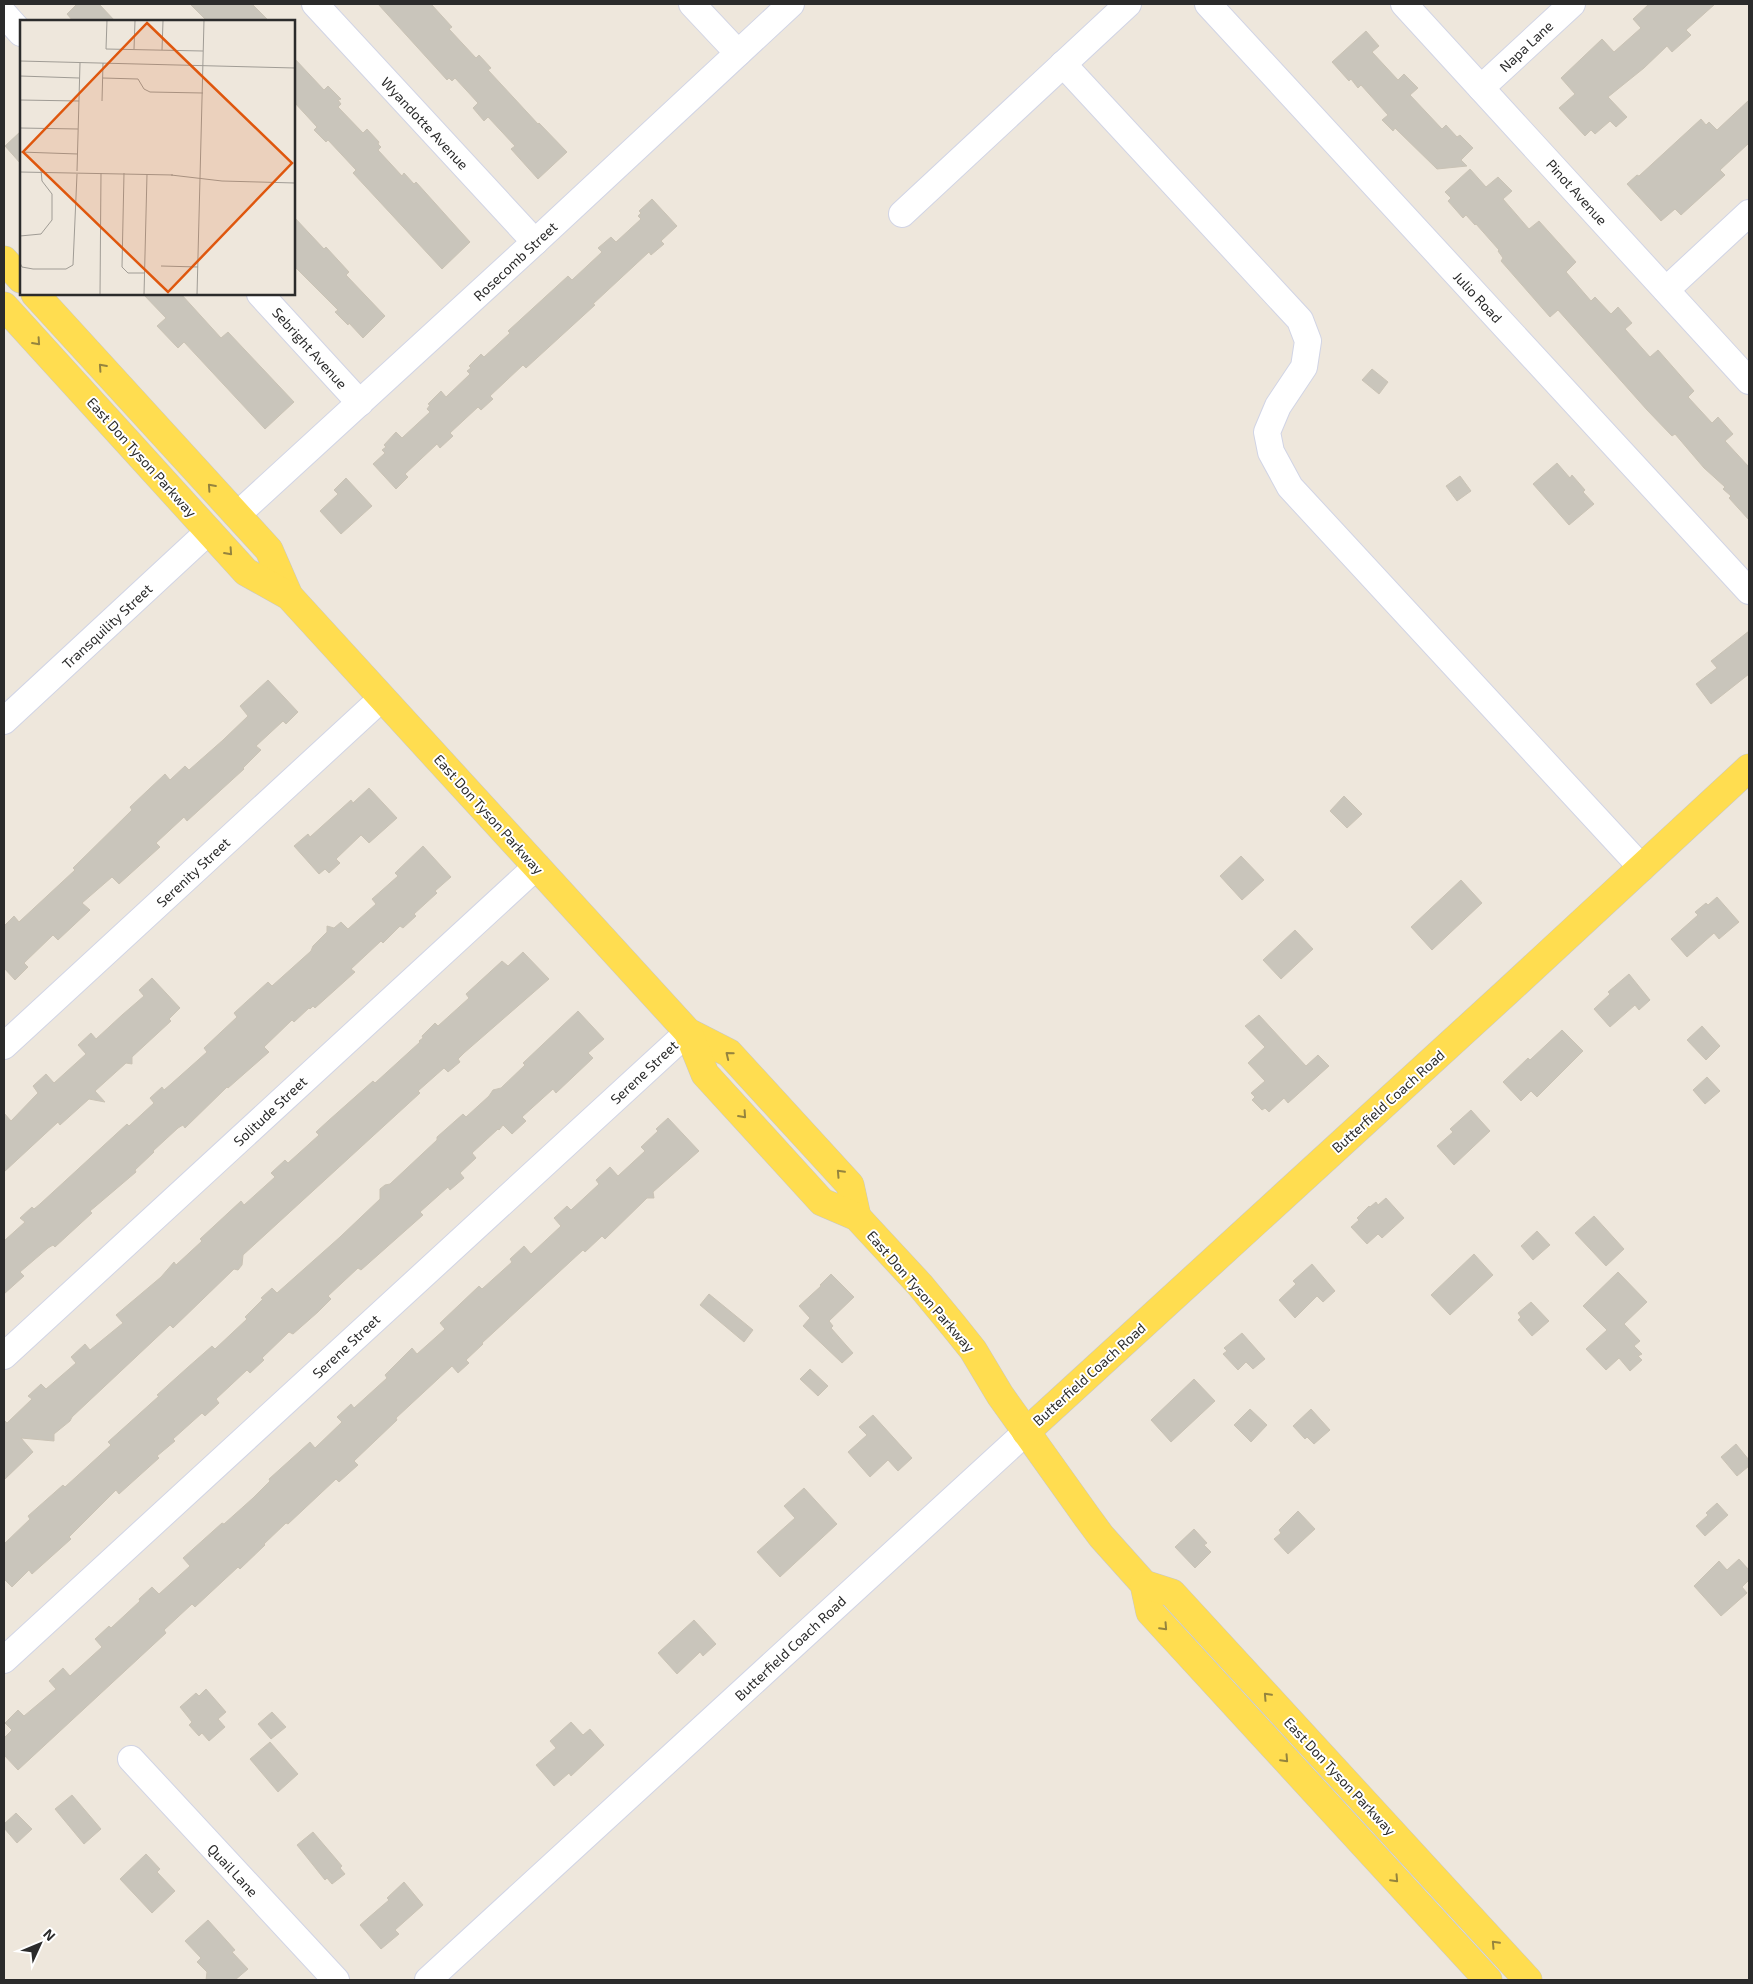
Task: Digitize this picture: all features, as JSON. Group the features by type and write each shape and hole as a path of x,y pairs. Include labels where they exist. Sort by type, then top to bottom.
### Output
{"main road":[{"path":"4,260 20,278"},
{"name":"East Don Tyson Parkway","path":"36,295 270,550 289,596"},
{"name":"East Don Tyson Parkway","path":"4,306 246,572 289,596 537,866 688,1032 705,1074 822,1202 857,1217 920,1285 973,1350 1026,1432 1101,1536 1144,1584 1150,1612 1488,1980"},
{"name":"Butterfield Coach Road","path":"1026,1432 1749,768"},
{"name":"East Don Tyson Parkway","path":"1144,1584 1172,1593 1528,1980"}],"street":[{"name":"Wyandotte Avenue","path":"315,4 535,242"},
{"path":"692,4 738,53"},
{"name":"Rosecomb Street","path":"237,515 791,4"},
{"path":"902,214 1128,4"},
{"name":"Julio Road","path":"1208,4 1749,591"},
{"name":"Pinot Avenue","path":"1404,4 1749,381"},
{"name":"Napa Lane","path":"1481,88 1572,4"},
{"path":"4,14 20,32"},
{"path":"1063,64 1300,320 1308,341 1304,367 1278,406 1267,432 1271,452 1290,487 1642,868"},
{"path":"1666,290 1749,213"},
{"name":"Sebright Avenue","path":"261,295 360,403"},
{"name":"Transquility Street","path":"4,721 209,531"},
{"name":"Serenity Street","path":"4,1046 382,698"},
{"name":"Solitude Street","path":"4,1356 537,866"},
{"name":"Serene Street","path":"4,1660 688,1032"},
{"name":"Butterfield Coach Road","path":"428,1980 1026,1432"},
{"name":"Quail Lane","path":"131,1759 336,1980"}],"building":[{"path":"77,4 99,4 114,20 72,20 67,14"},
{"path":"190,4 252,4 268,20 206,20"},
{"path":"378,4 431,4 452,27 449,29 476,58 479,55 491,68 488,70 567,152 538,179 511,149 515,146 488,117 484,121 473,108 478,103 455,78 452,81 449,78 447,80"},
{"path":"1649,4 1715,4 1686,30 1691,35 1672,52 1667,46 1644,68 1608,97 1627,117 1616,127 1610,121 1595,134 1591,130 1585,136 1559,108 1575,94 1561,78 1602,39 1614,52 1641,28 1633,19"},
{"path":"1366,31 1379,46 1372,52 1398,80 1404,74 1418,88 1410,95 1442,129 1446,125 1457,137 1460,135 1473,148 1461,160 1467,166 1437,169 1395,128 1393,131 1382,120 1388,115 1361,85 1358,88 1351,79 1349,81 1332,62"},
{"path":"295,59 324,90 328,86 341,99 338,100 341,104 338,107 363,133 367,129 379,142 378,144 381,147 378,150 402,176 404,173 414,184 416,182 470,242 442,269 353,173 356,170 328,140 326,142 314,130 317,127 295,103"},
{"path":"1749,100 1749,143 1720,170 1725,175 1681,215 1675,209 1661,221 1627,184 1637,175 1639,176 1701,119 1706,125 1709,122 1717,130"},
{"path":"20,132 20,163 5,146"},
{"path":"1470,169 1486,187 1498,177 1512,191 1503,199 1529,229 1539,221 1576,262 1566,272 1591,301 1595,297 1611,314 1618,307 1632,323 1625,329 1650,357 1658,350 1694,391 1688,397 1712,423 1718,417 1733,434 1725,441 1749,467 1749,520 1729,498 1731,496 1723,489 1725,487 1704,468 1675,434 1672,436 1647,410 1558,310 1550,317 1501,261 1503,258 1499,250 1476,224 1466,215 1463,218 1448,201 1451,198 1445,192"},
{"path":"652,199 677,226 661,241 664,244 651,255 649,252 593,304 595,305 526,368 523,365 490,396 493,399 481,410 478,407 450,433 453,436 440,448 437,444 405,474 408,477 396,489 373,464 385,453 382,450 386,447 384,445 396,432 402,438 430,412 427,409 430,405 428,404 441,391 446,397 470,374 467,371 471,368 469,366 481,354 484,357 510,333 508,331 568,276 572,280 602,252 598,248 611,237 616,242 641,219 638,216 641,213 639,211"},
{"path":"295,218 349,272 346,275 385,316 363,338 335,312 338,310 295,267"},
{"path":"144,295 182,295 221,338 228,332 294,402 265,429 184,342 178,348 157,326 166,318"},
{"path":"1372,369 1388,382 1379,394 1362,380"},
{"path":"1557,463 1570,478 1572,475 1585,490 1583,492 1594,504 1569,525 1533,484"},
{"path":"1460,476 1471,491 1457,501 1446,486"},
{"path":"346,478 372,506 341,534 320,511 338,494 334,490"},
{"path":"1749,631 1749,674 1711,704 1696,684 1717,668 1711,661"},
{"path":"268,680 298,712 286,724 283,721 256,746 261,750 244,769 187,821 184,817 156,843 160,847 119,884 112,877 82,903 90,910 58,940 53,935 24,963 28,967 15,980 4,968 4,926 14,916 19,922 75,870 73,868 132,810 130,807 165,774 170,780 185,766 189,770 223,740 248,716 240,706"},
{"path":"369,788 397,818 369,843 361,835 336,859 340,863 329,873 325,869 319,874 294,846 308,834 310,837 351,800 353,803"},
{"path":"1344,796 1362,814 1347,828 1330,811"},
{"path":"423,846 451,877 414,914 416,916 403,928 400,926 383,943 381,941 351,969 355,972 315,1008 313,1006 309,1008 294,1022 292,1020 264,1047 269,1052 227,1087 185,1128 183,1125 178,1128 153,1151 135,1170 136,1172 90,1211 92,1213 55,1247 53,1245 48,1248 20,1272 24,1276 4,1294 4,1241 25,1222 20,1218 32,1207 34,1209 40,1204 127,1124 129,1126 154,1103 150,1098 162,1087 164,1090 207,1052 204,1048 237,1017 234,1013 268,982 272,986 311,951 313,946 327,932 327,926 334,928 341,922 348,929 376,904 372,899 398,876 395,873"},
{"path":"1241,856 1264,880 1242,900 1220,876"},
{"path":"1461,880 1482,903 1432,950 1411,927"},
{"path":"1717,897 1739,922 1719,939 1714,933 1687,957 1671,939 1698,915 1695,912 1706,903 1708,905"},
{"path":"1295,930 1313,949 1281,979 1263,960"},
{"path":"523,952 549,979 464,1053 458,1059 460,1062 448,1072 444,1068 418,1091 420,1093 243,1255 242,1265 238,1270 234,1269 173,1328 170,1325 54,1434 54,1441 21,1438 33,1452 4,1480 4,1420 7,1423 32,1399 28,1396 41,1384 46,1389 76,1363 71,1357 85,1344 90,1350 123,1323 116,1315 161,1277 174,1262 176,1265 202,1241 200,1239 241,1201 244,1205 275,1177 271,1173 285,1160 288,1163 319,1135 316,1132 373,1081 375,1083 420,1042 423,1038 422,1036 435,1023 438,1026 469,998 466,994 502,961 508,966"},
{"path":"1629,974 1650,1000 1639,1010 1635,1005 1610,1027 1594,1009 1610,994 1608,992"},
{"path":"152,978 180,1008 169,1019 171,1021 132,1057 132,1064 126,1063 95,1091 105,1102 89,1099 60,1125 58,1122 4,1172 4,1113 11,1121 38,1093 33,1086 46,1074 54,1083 86,1054 78,1045 91,1033 96,1039 144,996 139,990"},
{"path":"578,1011 604,1039 588,1053 593,1058 556,1093 553,1089 522,1117 526,1121 512,1134 503,1125 498,1129 472,1153 476,1158 460,1173 464,1178 450,1190 448,1187 420,1212 423,1215 361,1270 358,1268 328,1296 331,1299 318,1312 293,1334 289,1332 262,1358 264,1360 250,1373 247,1370 216,1399 219,1403 205,1416 202,1413 173,1439 175,1441 157,1456 159,1458 119,1494 116,1490 69,1537 71,1539 32,1574 29,1570 12,1587 4,1579 4,1544 30,1519 28,1516 63,1485 65,1487 111,1445 108,1442 187,1368 212,1346 215,1349 247,1319 245,1317 272,1288 277,1293 340,1237 380,1199 380,1189 390,1184 463,1114 466,1117 493,1090 501,1088 525,1065 523,1063"},
{"path":"1259,1015 1306,1066 1318,1055 1329,1066 1288,1103 1284,1098 1269,1112 1265,1108 1262,1110 1252,1100 1255,1097 1251,1093 1265,1081 1248,1063 1265,1047 1245,1026"},
{"path":"1702,1026 1720,1046 1706,1060 1687,1040"},
{"path":"1562,1030 1583,1051 1537,1097 1531,1091 1521,1101 1503,1082"},
{"path":"1707,1077 1720,1091 1705,1104 1693,1090"},
{"path":"1471,1110 1490,1131 1454,1165 1437,1146 1453,1132 1450,1129"},
{"path":"668,1118 699,1151 653,1192 654,1198 647,1198 605,1239 602,1236 585,1252 583,1250 482,1343 466,1360 469,1363 458,1373 452,1366 396,1418 397,1420 354,1461 358,1465 339,1482 336,1479 288,1524 286,1523 240,1569 238,1567 195,1607 192,1604 164,1630 166,1633 18,1770 4,1755 4,1738 12,1730 5,1723 18,1710 24,1716 56,1689 49,1681 63,1668 70,1676 102,1647 95,1639 109,1626 111,1628 152,1587 159,1594 190,1566 183,1558 253,1498 270,1481 269,1479 310,1442 315,1448 342,1422 337,1417 351,1404 354,1408 387,1378 385,1375 412,1348 417,1354 445,1329 440,1323 479,1286 482,1289 512,1262 510,1259 524,1246 531,1254 561,1226 554,1218 567,1206 571,1210 599,1184 596,1180 610,1167 618,1176 645,1151 641,1147 658,1131 656,1129"},
{"path":"1386,1198 1404,1218 1382,1238 1378,1234 1367,1244 1351,1227 1359,1220 1357,1218 1369,1206 1376,1202 1378,1205"},
{"path":"1594,1216 1624,1249 1606,1266 1575,1233"},
{"path":"1537,1231 1550,1245 1533,1260 1521,1246"},
{"path":"1474,1254 1493,1275 1450,1315 1431,1295"},
{"path":"1312,1264 1335,1291 1323,1302 1317,1296 1295,1318 1279,1300 1296,1284 1293,1281"},
{"path":"1618,1272 1647,1302 1624,1324 1640,1341 1634,1346 1642,1354 1638,1356 1642,1360 1630,1371 1619,1358 1606,1370 1586,1349 1607,1330 1583,1306"},
{"path":"831,1274 854,1297 829,1321 833,1326 831,1328 853,1353 842,1363 803,1326 810,1318 799,1306"},
{"path":"709,1294 753,1330 744,1342 700,1305"},
{"path":"1531,1302 1549,1321 1532,1336 1518,1320 1521,1317 1518,1313"},
{"path":"1242,1333 1265,1359 1253,1369 1246,1362 1238,1370 1223,1354 1227,1351 1224,1348"},
{"path":"810,1369 828,1386 818,1396 800,1379"},
{"path":"1194,1379 1215,1401 1171,1442 1151,1420"},
{"path":"1250,1409 1267,1425 1251,1442 1234,1425"},
{"path":"1311,1409 1330,1430 1314,1444 1307,1437 1305,1439 1293,1426"},
{"path":"873,1415 912,1458 898,1471 888,1460 870,1477 848,1452 867,1435 859,1427"},
{"path":"1736,1444 1749,1460 1749,1466 1737,1476 1721,1457"},
{"path":"804,1488 837,1524 780,1577 757,1552 795,1518 784,1506"},
{"path":"1717,1503 1728,1515 1705,1536 1696,1526"},
{"path":"1298,1511 1315,1529 1288,1554 1274,1539 1281,1533 1279,1530"},
{"path":"1194,1529 1207,1543 1204,1545 1211,1552 1195,1568 1175,1547"},
{"path":"1739,1559 1749,1570 1749,1580 1742,1587 1747,1593 1721,1616 1694,1586 1719,1561 1727,1570"},
{"path":"694,1620 716,1644 703,1656 700,1652 677,1674 658,1653"},
{"path":"206,1689 226,1712 218,1719 225,1727 209,1741 202,1733 199,1736 189,1725 192,1722 180,1707 196,1693 199,1696"},
{"path":"272,1712 286,1727 271,1739 258,1724"},
{"path":"571,1722 583,1735 590,1729 604,1745 571,1776 569,1773 554,1786 536,1765 556,1748 550,1741"},
{"path":"270,1742 298,1774 278,1792 250,1759"},
{"path":"72,1795 101,1829 84,1844 55,1809"},
{"path":"16,1813 32,1829 17,1843 4,1828 4,1824"},
{"path":"313,1832 342,1866 340,1868 345,1874 332,1884 327,1878 325,1880 297,1845"},
{"path":"146,1854 160,1869 157,1872 175,1891 152,1913 120,1879"},
{"path":"404,1882 423,1905 395,1930 399,1934 381,1949 360,1925 389,1900 387,1898"},
{"path":"208,1920 235,1950 232,1952 248,1969 235,1980 206,1980 207,1972 197,1962 201,1958 185,1941"}]}
